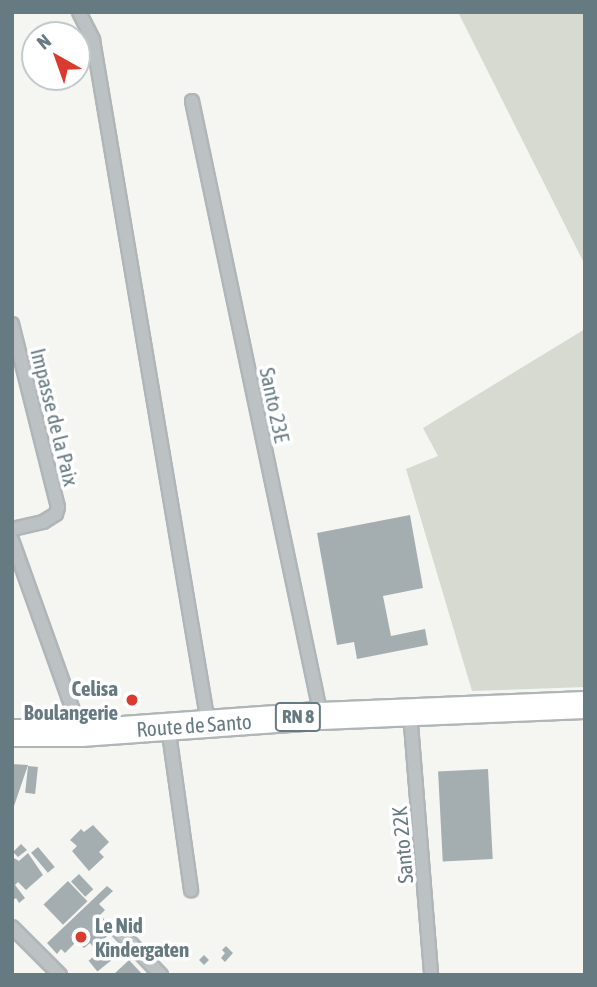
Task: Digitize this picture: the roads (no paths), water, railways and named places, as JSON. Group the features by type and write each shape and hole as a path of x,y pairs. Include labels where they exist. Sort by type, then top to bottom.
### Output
{"main road":[{"name":"Route de Santo","path":"12,733 81,733 321,716 585,705"}],"street":[{"path":"79,12 93,40 208,723"},
{"name":"Santo 23E","path":"192,102 321,716"},
{"name":"Impasse de la Paix","path":"12,324 58,507 56,513 43,522 12,529"},
{"path":"12,540 81,733"},
{"name":"Santo 22K","path":"410,712 431,975"},
{"path":"168,726 191,890"},
{"path":"12,926 60,975"},
{"path":"119,931 161,975"}],"place":[{"name":"Celisa Boulangerie","path":"132,700"},
{"name":"Le Nid Kindergaten","path":"81,937"}]}
